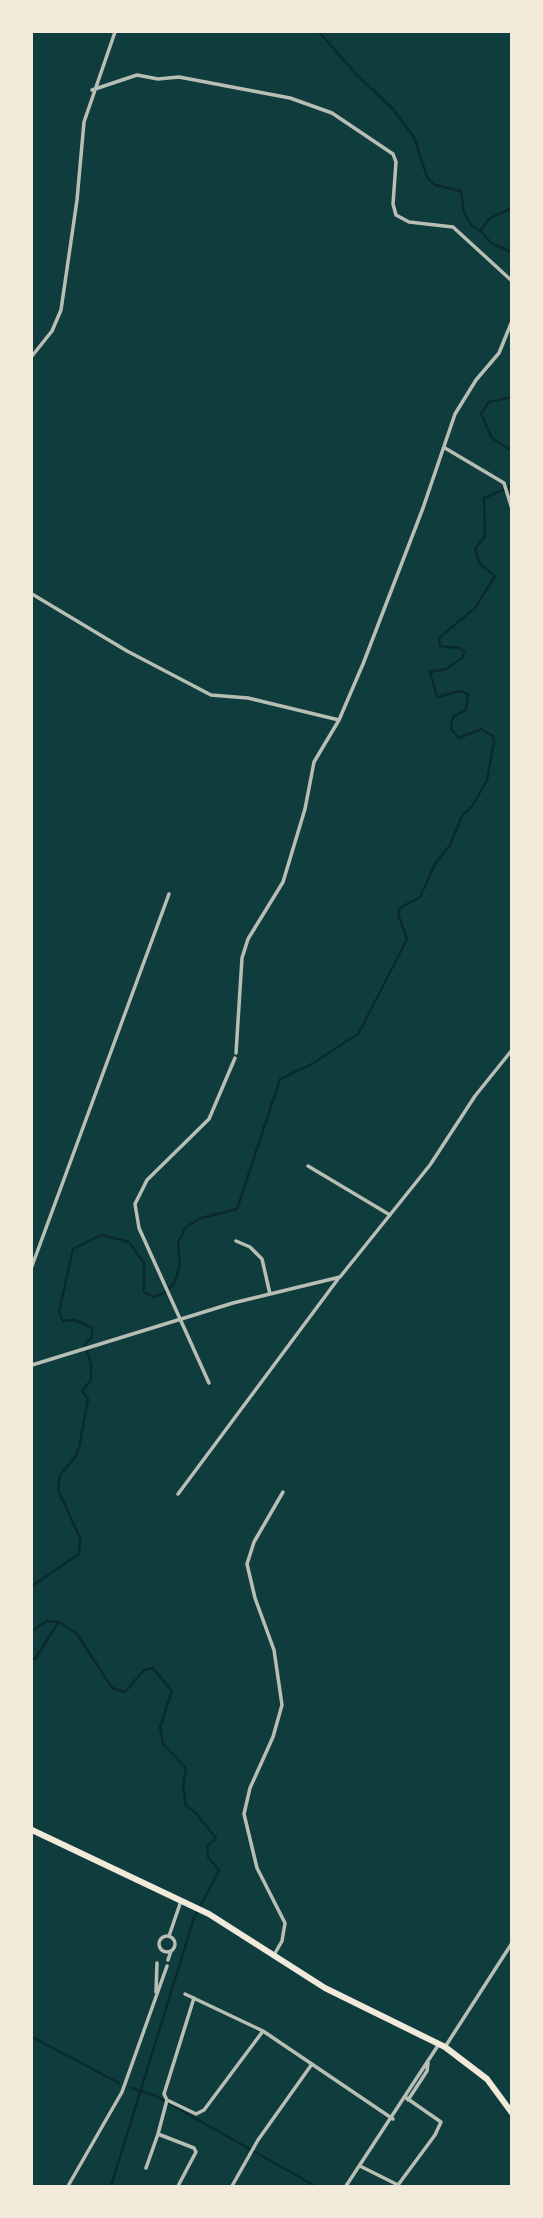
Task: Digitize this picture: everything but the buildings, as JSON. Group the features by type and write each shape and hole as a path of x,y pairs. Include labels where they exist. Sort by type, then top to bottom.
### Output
{"highway":[{"path":"32,1830 209,1914 338,1995 442,2045 487,2079 512,2113"}],"street":[{"path":"32,356 52,331 65,291 84,122 92,90 115,32"},
{"path":"92,90 137,75 158,79 179,77 290,98 332,113 393,154 396,162 393,204 396,215 409,222 453,227 512,281"},
{"path":"209,1383 136,1219 135,1200 156,1170 209,1119 236,1055 242,958 248,939 283,882 305,809 314,762 339,720 445,448 454,414 476,380 499,353 512,321"},
{"path":"445,448 504,483 509,492 512,509"},
{"path":"32,594 127,651 211,695 248,698 339,720"},
{"path":"32,1266 169,894"},
{"path":"178,1494 340,1277 430,1165 475,1096 512,1050"},
{"path":"308,1166 390,1215"},
{"path":"236,1241 250,1247 262,1259 270,1294"},
{"path":"32,1365 181,1318 340,1277"},
{"path":"274,1955 284,1933 285,1923 257,1868 244,1814 250,1788 273,1737 282,1704 274,1650 252,1589 247,1564 254,1542 283,1492"},
{"path":"170,1936 181,1900"},
{"path":"159,1957 161,1939 170,1936"},
{"path":"169,1960 175,1943 170,1936"},
{"path":"346,2186 512,1943"},
{"path":"160,1948 171,1951"},
{"path":"156,1997 157,1963"},
{"path":"68,2186 121,2092 167,1966"},
{"path":"185,1994 263,2031 393,2119"},
{"path":"146,2168 166,2103 164,2092 194,1998"},
{"path":"166,2103 200,2113 263,2031"},
{"path":"232,2186 254,2148 312,2064"},
{"path":"360,2166 394,2186 401,2183 441,2125 438,2119 407,2098"},
{"path":"502,2099 512,2101"},
{"path":"158,2134 196,2150 178,2186"}],"waterway":[{"path":"319,32 357,75 393,109 414,137 427,177 435,185 461,191 464,212 471,225 480,231 489,219 512,208"},
{"path":"481,231 491,243 512,252"},
{"path":"512,397 489,402 481,414 492,438 512,451"},
{"path":"32,1586 79,1554 80,1538 58,1490 60,1475 79,1448 88,1399 82,1391 91,1380 91,1364 85,1344 92,1337 92,1328 75,1320 63,1321 59,1312 73,1249 101,1235 129,1242 144,1263 144,1292 154,1297 164,1293 175,1282 180,1264 178,1242 186,1227 201,1218 237,1209 280,1079 312,1064 359,1033 407,939 398,914 400,908 420,897 435,864 450,845 462,816 473,805 487,780 493,736 481,729 459,738 451,729 452,721 454,716 466,710 468,694 460,691 437,697 430,672 446,669 462,658 464,651 460,648 440,646 439,638 475,608 495,576 480,564 475,549 485,536 484,498 512,486"},
{"path":"32,1631 47,1621 59,1622 77,1634 112,1688 125,1692 144,1670 153,1668 172,1691 160,1727 163,1744 186,1768 183,1786 186,1806 195,1812 216,1838 207,1846 208,1857 219,1870 194,1918 111,2186"},
{"path":"32,1658 35,1659 58,1623"},
{"path":"32,2037 119,2083"},
{"path":"132,2088 156,2096 315,2186"}]}
